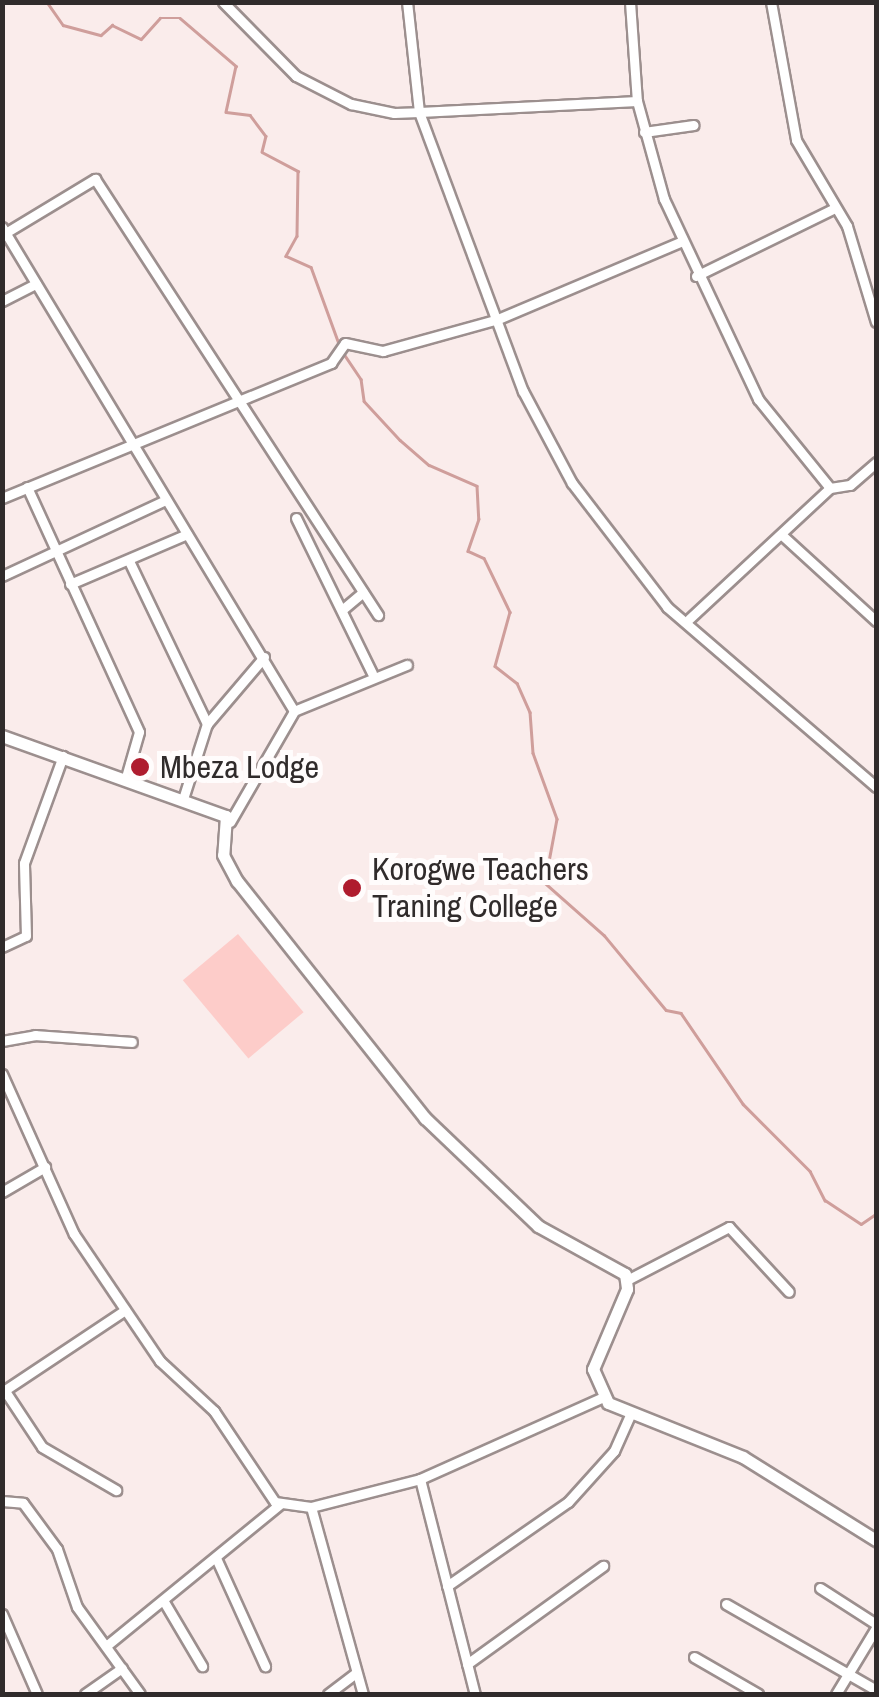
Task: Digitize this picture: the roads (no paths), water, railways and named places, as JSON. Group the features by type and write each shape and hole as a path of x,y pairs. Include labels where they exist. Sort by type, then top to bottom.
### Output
{"street":[{"path":"223,2 296,76 350,104 419,112 636,101"},
{"path":"407,2 419,112 522,390 572,483 666,607 688,619 712,650 876,788"},
{"path":"630,2 636,101 680,242 758,400 830,488"},
{"path":"771,2 796,140 833,209 847,226 876,322"},
{"path":"644,132 694,126"},
{"path":"294,711 4,232 95,179 378,615"},
{"path":"696,276 833,209"},
{"path":"2,498 130,441 331,363 356,340 383,351 498,319 680,242"},
{"path":"2,302 36,284"},
{"path":"688,619 784,536 830,488 850,485 876,462"},
{"path":"27,487 139,732 126,777"},
{"path":"2,576 166,500"},
{"path":"296,518 372,673"},
{"path":"70,584 187,534"},
{"path":"784,536 876,620"},
{"path":"129,560 206,724"},
{"path":"343,609 363,592"},
{"path":"183,798 206,724 264,657"},
{"path":"407,665 372,673 294,711 230,822 223,855 236,881 425,1118 538,1226 619,1266 627,1280"},
{"path":"2,736 183,798 230,822"},
{"path":"2,947 26,936 24,863 63,756"},
{"path":"2,1041 36,1034 132,1042"},
{"path":"2,1074 74,1234 160,1361 214,1410 280,1504"},
{"path":"2,1192 44,1168"},
{"path":"789,1292 729,1227 627,1280 593,1369 603,1396 630,1414 743,1457 876,1540"},
{"path":"116,1490 42,1447 4,1392 125,1310"},
{"path":"106,1646 280,1504 312,1507 420,1479 603,1396"},
{"path":"447,1586 568,1502 614,1451 630,1414"},
{"path":"420,1479 475,1694"},
{"path":"2,1502 23,1503 57,1549 77,1607 140,1694"},
{"path":"312,1507 362,1694"},
{"path":"216,1558 265,1666"},
{"path":"467,1664 603,1566"},
{"path":"820,1588 876,1626 836,1694"},
{"path":"163,1600 202,1666"},
{"path":"726,1604 876,1690"},
{"path":"2,1614 37,1694"},
{"path":"694,1657 758,1694"},
{"path":"85,1694 122,1668"},
{"path":"328,1694 356,1673"}],"waterway":[{"path":"47,2 63,25 101,35 112,25 141,39 160,18 180,18 236,66 226,112 250,115 266,136 262,152 298,171 297,236 286,256 311,267 339,344"},
{"path":"342,351 361,379 364,401 400,440 429,465 477,486 479,519 468,551 484,558 510,612 495,666 517,683 530,712 533,753 557,819 545,883 604,935 666,1010 681,1013 743,1104 810,1171 825,1200 861,1224 876,1214"}],"place":[{"name":"Mbeza Lodge","path":"140,767"},
{"name":"Korogwe Teachers Traning College","path":"352,888"}]}
